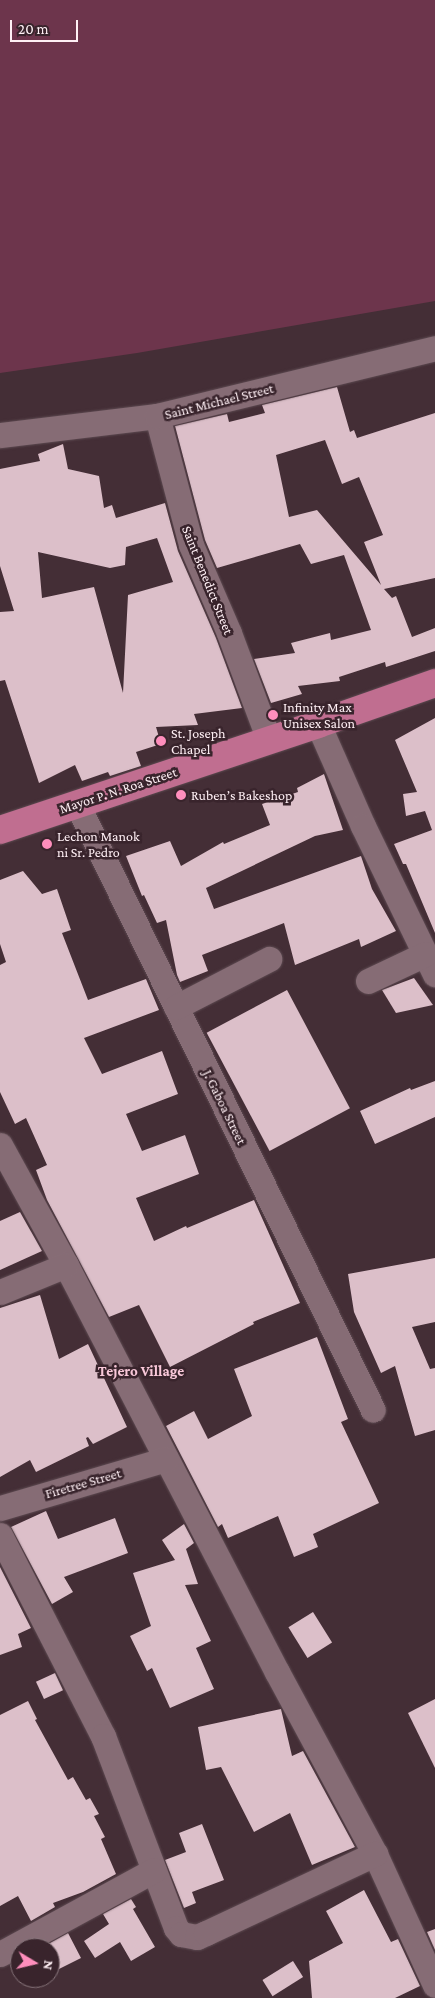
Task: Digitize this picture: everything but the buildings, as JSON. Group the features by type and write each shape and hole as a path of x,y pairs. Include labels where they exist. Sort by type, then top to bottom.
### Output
{"main road":[{"name":"Mayor P. N. Roa Street","path":"0,830 435,683"}],"street":[{"name":"Saint Michael Street","path":"0,435 157,416 435,348"},
{"name":"Saint Benedict Street","path":"157,416 192,545 230,633 269,740"},
{"path":"318,724 363,826 430,964 368,981"},
{"name":"J. Gaboa Street","path":"77,804 373,1410"},
{"path":"176,1006 269,959"},
{"path":"0,1145 66,1265 375,1854 435,1985"},
{"path":"0,1292 66,1265"},
{"name":"Firetree Street","path":"0,1508 166,1458"},
{"path":"0,1535 103,1736 176,1928 181,1934 197,1937 375,1854"},
{"path":"0,1954 154,1870"},
{"path":"429,1998 435,1993"}],"shaded area":[{"path":"0,0 435,0 435,301 137,353 0,373"}],"place":[{"name":"Infinity Max Unisex Salon","path":"273,715"},
{"name":"St. Joseph Chapel","path":"161,741"},
{"name":"Ruben’s Bakeshop","path":"181,795"},
{"name":"Lechon Manok ni Sr. Pedro","path":"47,844"}],"district":[{"name":"Tejero Village","path":"141,1372"}]}
